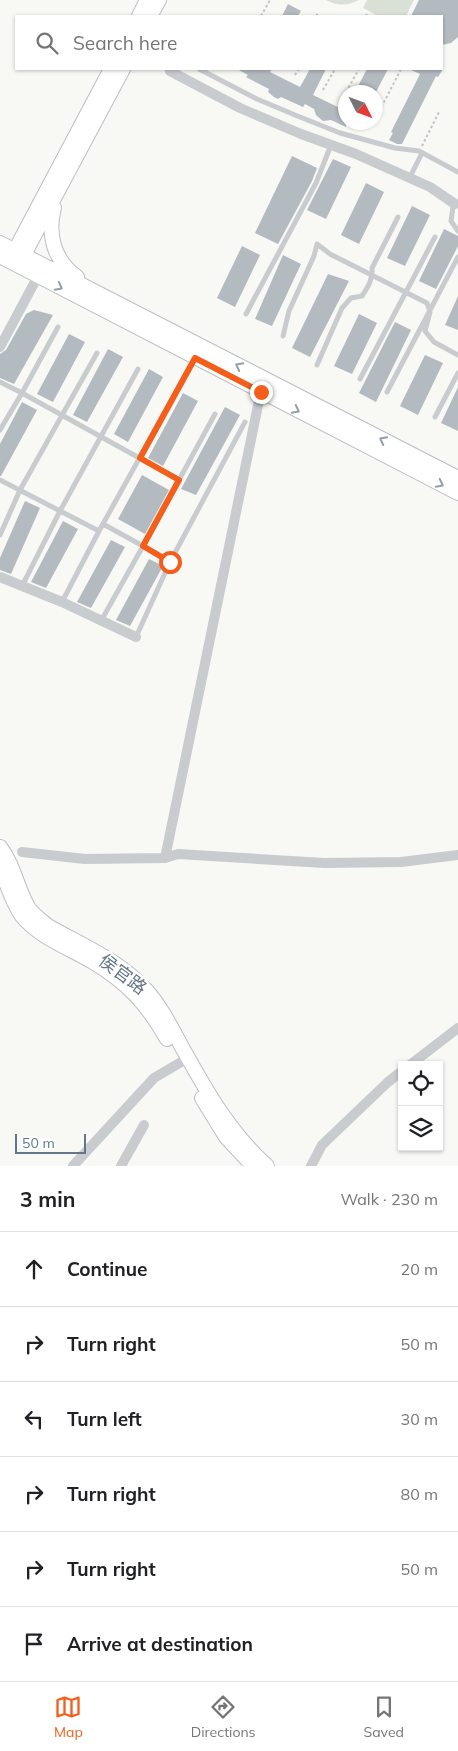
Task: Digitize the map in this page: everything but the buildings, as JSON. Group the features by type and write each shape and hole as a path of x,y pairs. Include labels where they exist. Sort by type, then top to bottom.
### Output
{"street":[{"path":"140,15 147,0"},
{"path":"151,15 159,0"},
{"path":"13,257 110,70"},
{"path":"13,257 60,188 122,70"},
{"path":"170,71 240,108 286,128 356,154 430,187 456,202"},
{"path":"60,188 51,220 51,227 57,254 73,274 104,296 198,352"},
{"path":"0,243 13,257 38,276 198,352 458,493"},
{"path":"13,257 104,296"},
{"path":"0,347 38,276"},
{"path":"262,386 458,478"},
{"path":"164,858 262,386"},
{"path":"0,577 62,602 136,637"},
{"name":"侯官路","path":"0,847 6,856 29,909 48,926 110,961 134,978 158,1005 218,1127 233,1146 253,1166"},
{"path":"22,852 85,859 164,858 178,854 324,863 392,862 458,855"},
{"name":"侯官路","path":"0,867 22,916 41,932 94,963 129,987 154,1016 226,1122 244,1144 267,1166"},
{"path":"415,1061 458,1028"},
{"path":"73,1166 154,1078 184,1060"},
{"path":"311,1166 322,1145 398,1074"},
{"path":"121,1166 144,1125"}],"lane":[{"path":"201,70 257,99 292,114 340,133 395,148 420,152 458,172"},
{"path":"286,128 292,114"},
{"path":"246,314 316,183 331,145"},
{"path":"409,178 420,152"},
{"path":"456,202 451,221 458,231"},
{"path":"317,365 342,308 352,298 362,296 373,276 372,268 398,217"},
{"path":"360,379 435,237"},
{"path":"283,336 289,311 314,256 317,244 330,254 427,303 430,311 426,331 434,342 458,355"},
{"path":"387,392 458,257"},
{"path":"0,430 58,327"},
{"path":"62,602 198,352"},
{"path":"0,535 20,490 97,353"},
{"path":"22,587 60,511 138,369"},
{"path":"435,417 458,373"},
{"path":"0,382 179,480"},
{"path":"101,621 215,414"},
{"path":"136,637 170,562 245,422"},
{"path":"0,480 99,531"},
{"path":"103,524 170,562"}],"path":[{"path":"262,15 270,0"},
{"path":"295,75 298,70"},
{"path":"323,90 334,70"},
{"path":"350,85 358,70"},
{"path":"383,104 400,70"},
{"path":"420,152 439,112"}],"shaded area":[{"path":"326,0 359,0 342,4"},
{"path":"367,0 414,0 406,15 376,15 363,8"}],"route":[{"path":"170,562 143,546 179,480 140,458 195,358 261,392"}]}
